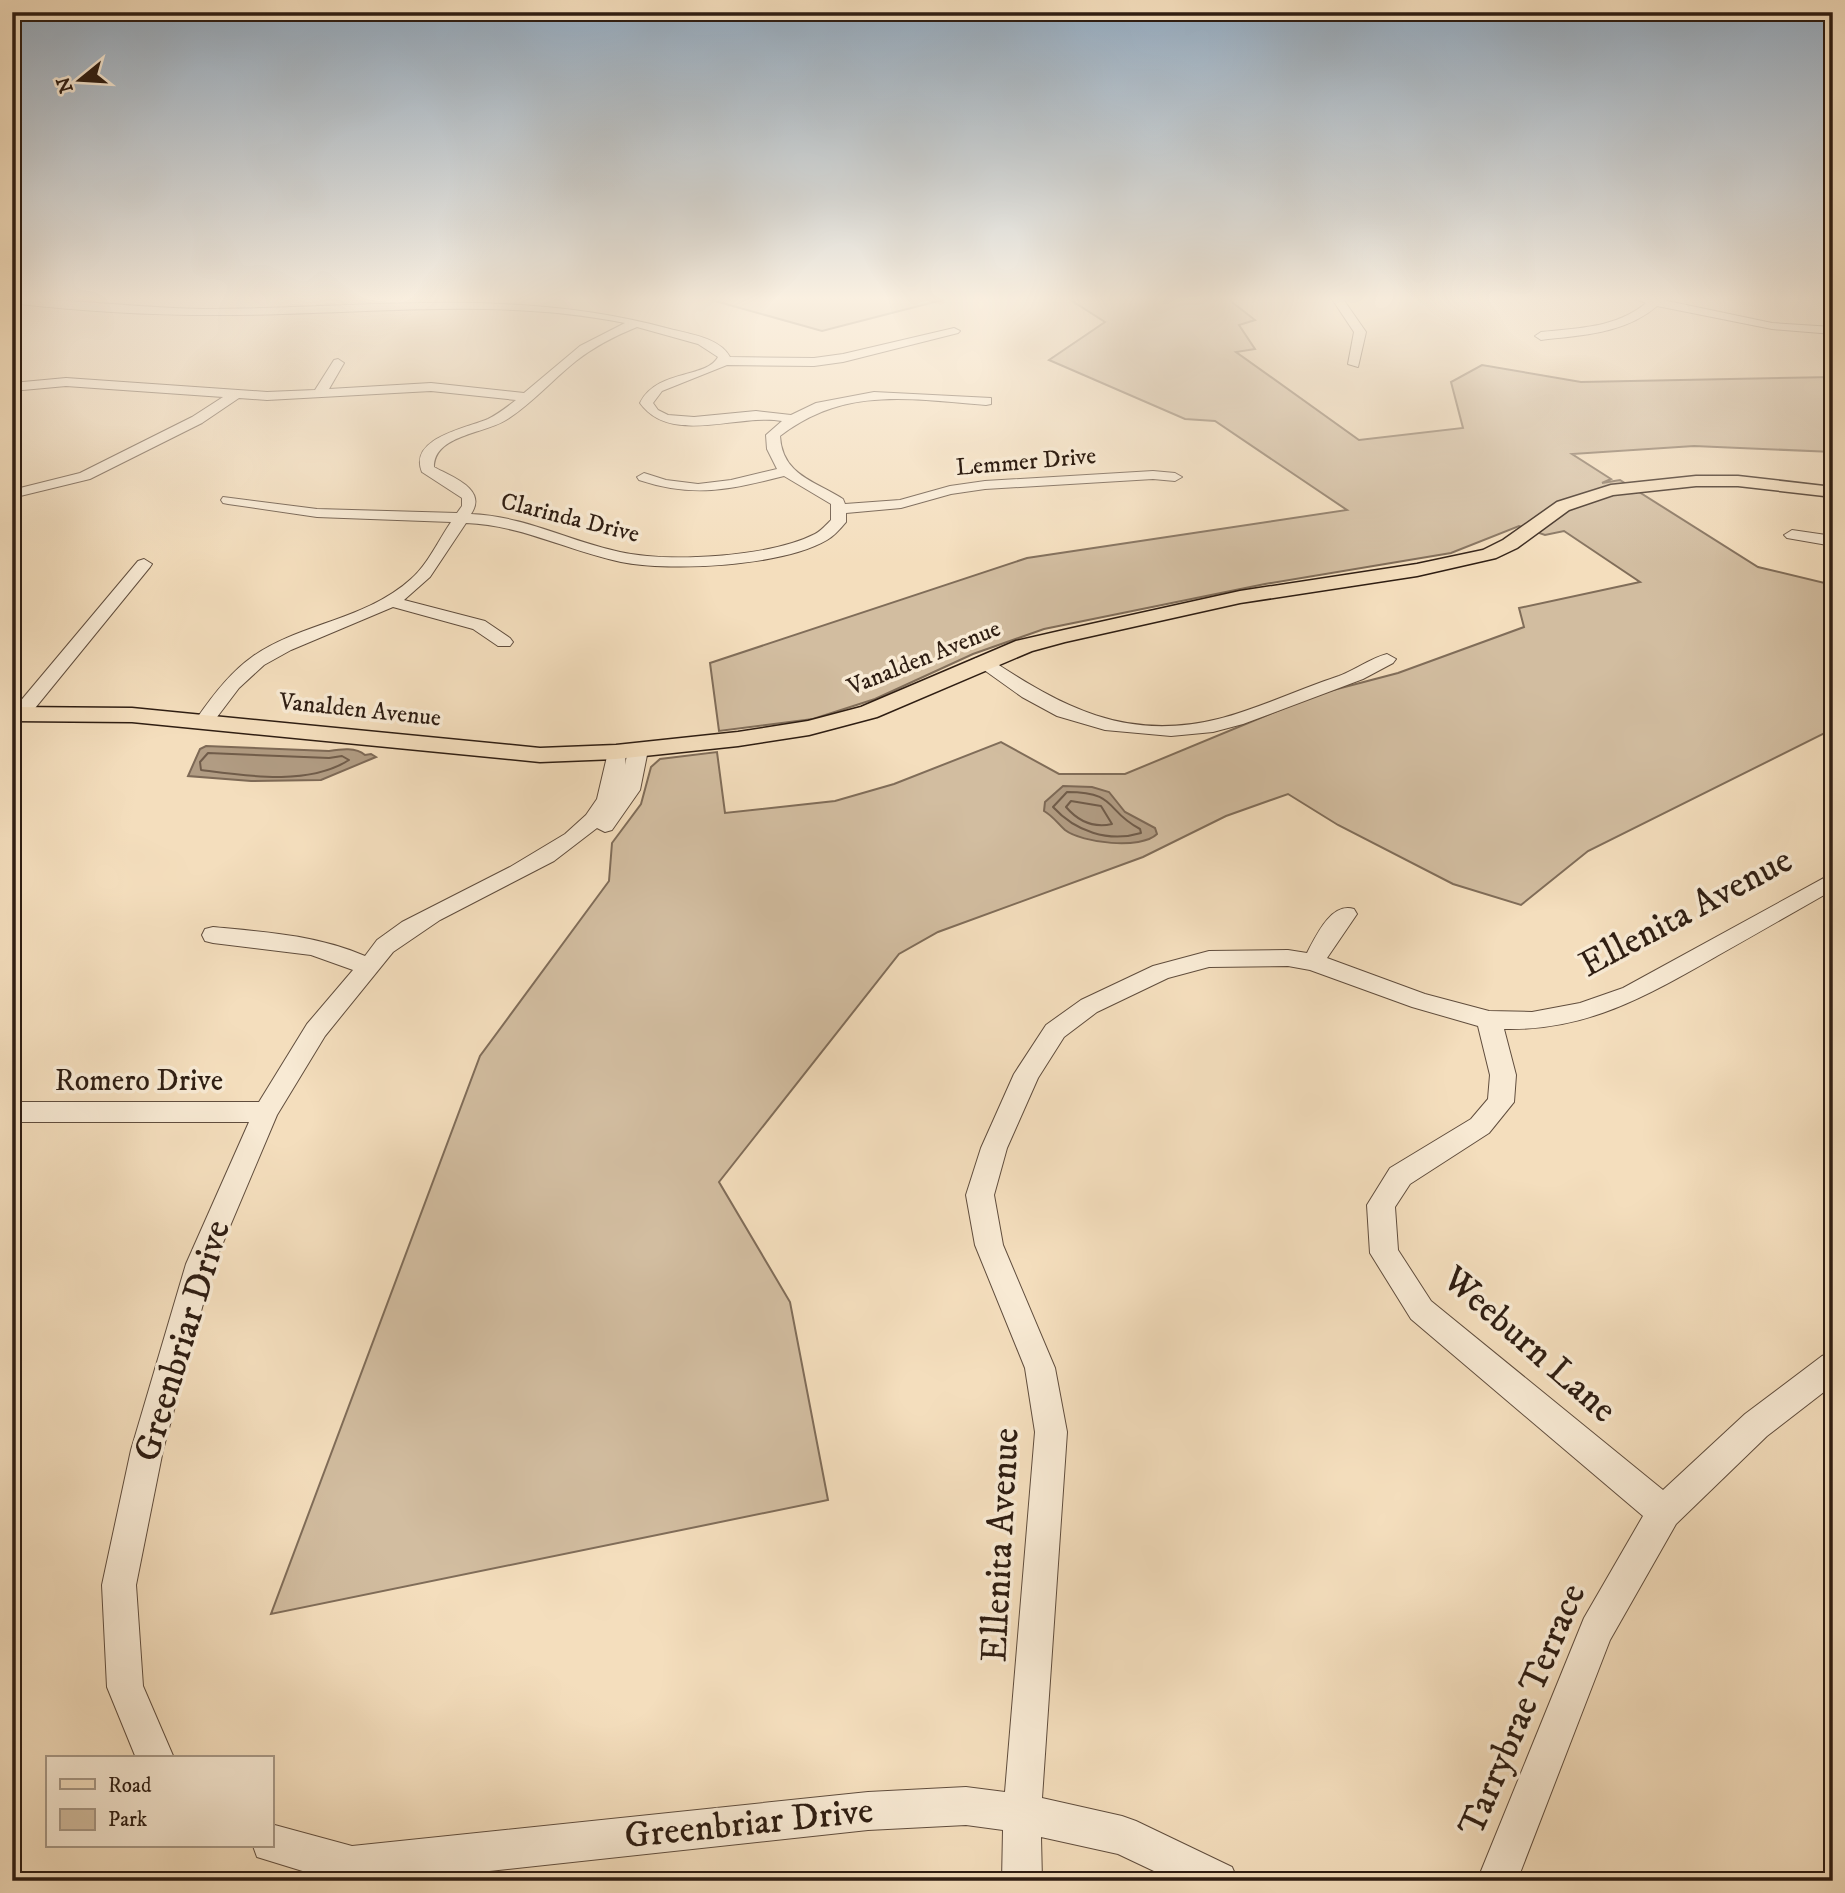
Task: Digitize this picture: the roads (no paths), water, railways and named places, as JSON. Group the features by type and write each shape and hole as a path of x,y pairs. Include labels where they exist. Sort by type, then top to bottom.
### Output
{"main road":[{"name":"Vanalden Avenue","path":"16,714 132,715 204,720 540,755 627,751 809,728 869,712 982,662 1051,639 1240,597 1454,564 1510,544 1563,506 1611,490 1696,481 1738,481 1833,492"}],"street":[{"path":"142,387 267,396 425,387"},
{"path":"320,393 323,387"},
{"path":"434,387 524,397"},
{"path":"204,720 244,673 266,655 390,601 416,582 440,552 469,506 469,498 462,489 427,469 425,461 429,452 448,439 500,418 536,387"},
{"path":"662,387 647,396 648,408 676,420 754,415 790,419"},
{"path":"12,494 85,476 197,420 236,394"},
{"path":"841,509 830,496 785,471 776,462 773,435 790,419 826,403 868,396 897,395 986,401"},
{"path":"644,477 673,487 710,490 785,471"},
{"name":"Lemmer Drive","path":"841,509 901,503 950,490 985,485 1153,475 1175,477"},
{"name":"Clarinda Drive","path":"228,500 317,513 513,522 610,555 637,560 692,562 790,549 812,542 830,531 840,519 841,509"},
{"path":"1792,535 1833,541"},
{"path":"16,714 144,564"},
{"path":"390,601 479,625 504,642"},
{"path":"982,662 1045,703 1070,715 1137,729 1184,730 1236,719 1366,673 1387,659"},
{"path":"213,934 309,947 371,964 398,954 449,921 547,870 579,849 610,820 630,790 627,751"},
{"name":"Ellenita Avenue","path":"1022,1881 1023,1813 1051,1432 1040,1368 989,1245 980,1195 994,1148 1027,1073 1055,1031 1089,1006 1161,972 1209,959 1288,958 1313,962 1420,1001 1489,1020 1532,1021 1582,1011 1631,994 1833,880"},
{"path":"1313,962 1326,938 1346,914"},
{"name":"Greenbriar Drive","path":"154,1756 125,1687 119,1585 147,1450 200,1264 266,1112 316,1030 371,964"},
{"name":"Weeburn Lane","path":"1489,1020 1503,1075 1501,1102 1480,1126 1400,1176 1381,1205 1384,1253 1421,1310 1664,1511"},
{"name":"Romero Drive","path":"12,1112 266,1112"},
{"name":"Tarrybrae Terrace","path":"1497,1881 1595,1630 1664,1511 1756,1425 1833,1366"},
{"name":"Greenbriar Drive","path":"273,1844 349,1873 868,1811 966,1806 1023,1813 1122,1835 1218,1881"}],"water":[{"path":"206,746 329,751 348,749 376,757 321,780 251,781 188,776 200,749"},
{"path":"1063,786 1092,787 1109,792 1125,812 1155,828 1157,834 1149,839 1125,843 1097,841 1073,835 1044,811 1045,802"}]}
